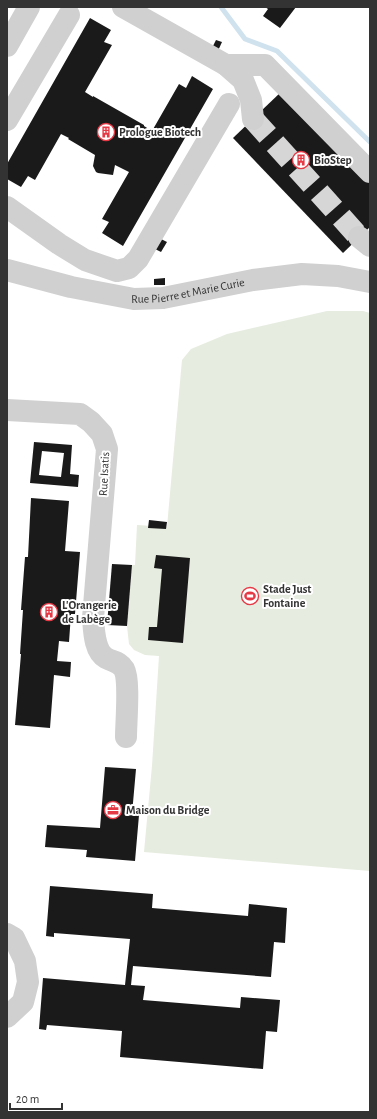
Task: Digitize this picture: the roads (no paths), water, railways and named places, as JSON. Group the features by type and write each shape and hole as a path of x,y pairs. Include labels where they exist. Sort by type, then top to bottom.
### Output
{"street":[{"path":"7,46 29,7"},
{"path":"123,7 226,65 243,80 251,100 252,119"},
{"path":"7,120 69,15"},
{"path":"226,65 265,65 370,172"},
{"path":"7,208 85,260 117,271 129,268 138,259 229,104"},
{"path":"81,288 85,260"},
{"name":"Rue Pierre et Marie Curie","path":"7,270 134,299 163,298 253,280 302,274 338,276 370,282"},
{"name":"Rue Isatis","path":"7,410 80,414 91,422 102,434 107,449 93,618 94,638 98,649 104,657 118,662 124,669 127,679 126,737"},
{"path":"7,934 14,938 25,961 28,982 23,1002 7,1017"}],"waterway":[{"path":"221,7 245,39 277,51 370,142"}],"tunnel":[{"path":"253,119 359,237"}],"place":[{"name":"Prologue Biotech","path":"106,132"},
{"name":"BioStep","path":"301,160"},
{"name":"Stade Just Fontaine","path":"250,596"},
{"name":"L'Orangerie de Labège","path":"49,612"},
{"name":"Maison du Bridge","path":"113,810"}]}
